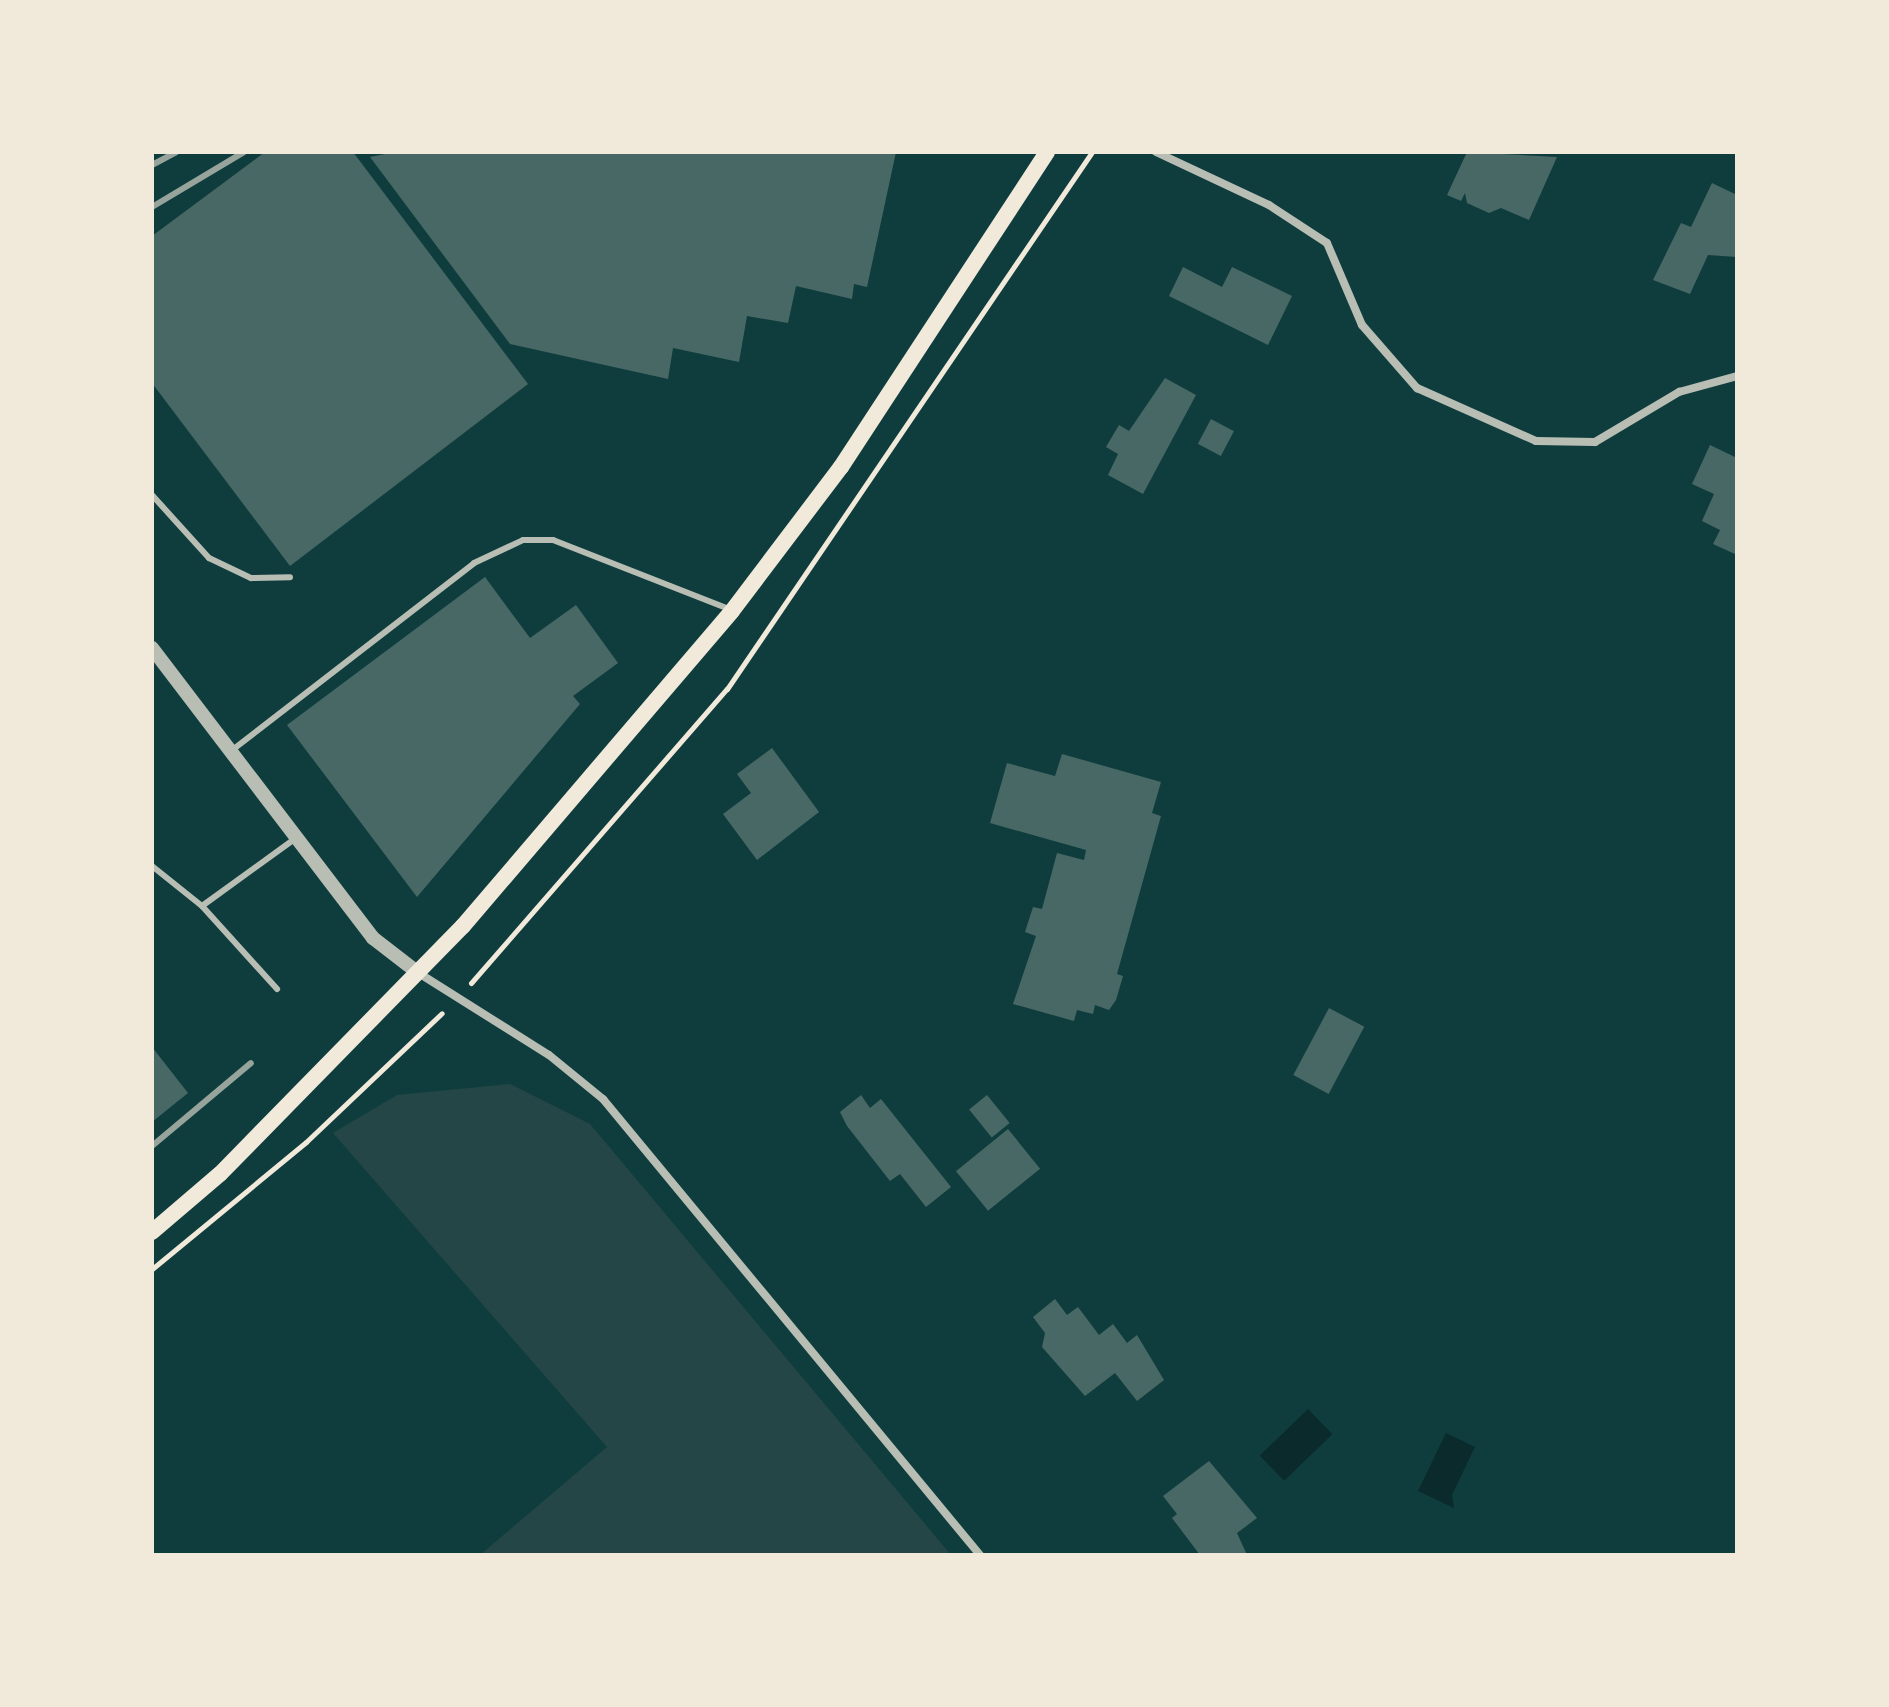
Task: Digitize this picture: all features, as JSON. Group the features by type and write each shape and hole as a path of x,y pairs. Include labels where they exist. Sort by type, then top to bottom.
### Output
{"main road":[{"path":"152,1232 220,1174 417,972 574,801 732,611 841,467 1047,152"}],"street":[{"path":"1156,152 1269,205 1327,243 1362,325 1417,388 1536,441 1595,442 1679,392 1737,376"},
{"path":"152,648 373,938 417,972 549,1055 603,1099 980,1555"}],"lane":[{"path":"152,495 209,558 251,578 290,577"},
{"path":"231,751 474,563 523,540 553,540 732,611"},
{"path":"202,906 296,838"},
{"path":"152,866 202,906 277,989"}],"path":[{"path":"496,956 727,689 1092,152"},
{"path":"152,1269 412,1045"}],"shaded area":[{"path":"510,1084 590,1124 951,1555 480,1555 607,1447 333,1133 397,1095"},
{"path":"1308,1409 1332,1434 1284,1481 1260,1456"},
{"path":"1446,1433 1475,1447 1452,1495 1454,1508 1418,1491"}],"building":[{"path":"265,152 353,152 528,384 290,566 152,383 152,236"},
{"path":"395,152 896,152 867,287 854,284 852,299 796,286 788,323 747,316 739,362 673,348 668,379 510,344 370,157"},
{"path":"1467,152 1557,157 1529,220 1501,208 1489,213 1467,203 1465,193 1461,201 1447,195"},
{"path":"1712,183 1737,195 1737,257 1708,255 1690,294 1653,280 1681,223 1691,227"},
{"path":"1183,267 1222,287 1232,267 1292,296 1268,345 1169,296"},
{"path":"1165,378 1196,395 1143,494 1108,475 1118,454 1106,447 1119,425 1129,431"},
{"path":"1211,419 1234,431 1221,456 1198,444"},
{"path":"1710,445 1737,458 1737,555 1713,544 1720,530 1702,521 1714,494 1692,484"},
{"path":"485,577 530,638 576,605 618,663 573,696 580,704 417,897 287,725"},
{"path":"772,748 819,812 757,860 723,814 751,793 737,774"},
{"path":"1062,754 1161,782 1152,813 1161,816 1117,974 1123,976 1116,1000 1109,1010 1095,1005 1093,1014 1077,1010 1074,1021 1013,1004 1036,936 1025,932 1033,907 1042,909 1057,853 1084,860 1086,850 990,823 1007,763 1055,776"},
{"path":"1329,1008 1364,1027 1329,1094 1293,1075"},
{"path":"152,1047 188,1093 152,1122"},
{"path":"861,1095 870,1108 881,1099 951,1187 926,1207 900,1174 890,1181 847,1126 840,1112"},
{"path":"987,1095 1010,1123 992,1137 969,1109"},
{"path":"1008,1129 1040,1169 988,1211 956,1171"},
{"path":"1055,1299 1067,1315 1078,1307 1099,1335 1113,1324 1127,1343 1137,1335 1164,1380 1137,1401 1115,1373 1085,1396 1042,1347 1045,1333 1033,1317"},
{"path":"1209,1461 1257,1518 1237,1533 1247,1555 1200,1555 1172,1518 1177,1514 1163,1496"}],"railway":[{"path":"152,165 176,152"},
{"path":"152,207 244,152"},
{"path":"152,1146 251,1063"}]}
